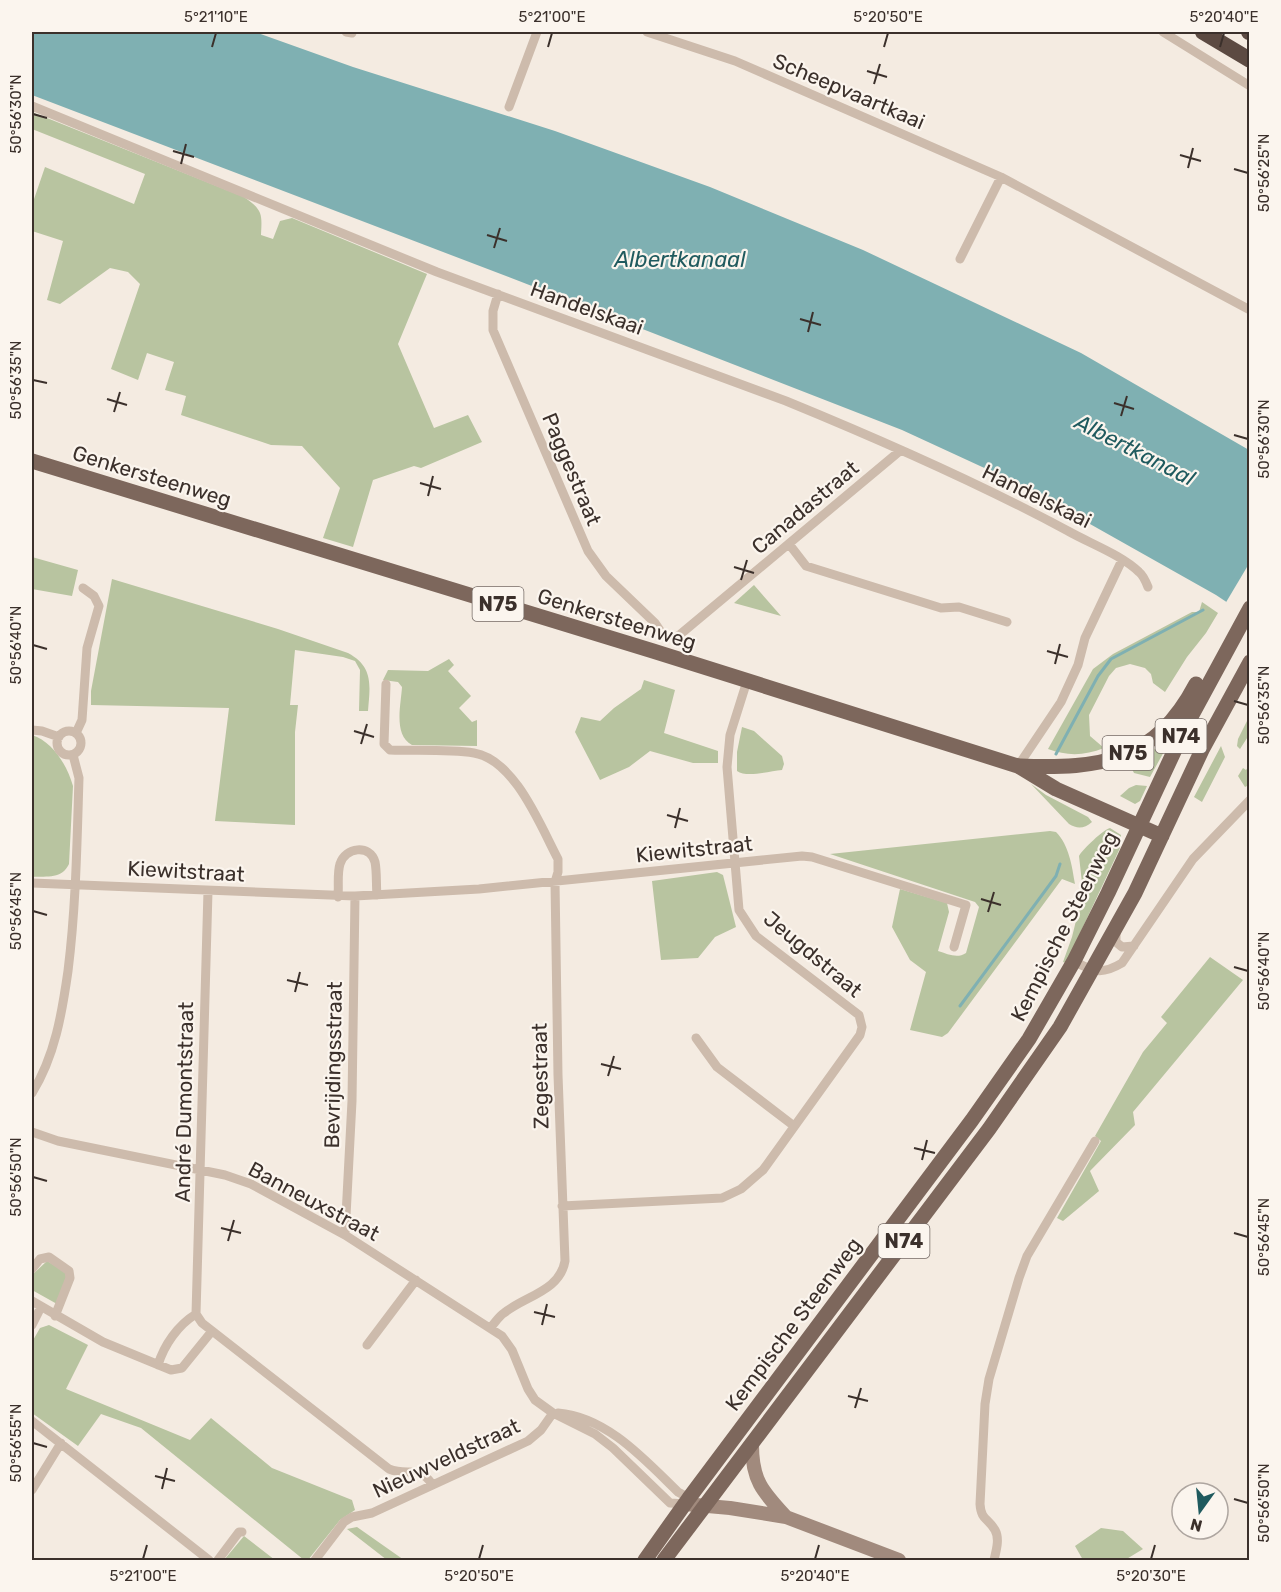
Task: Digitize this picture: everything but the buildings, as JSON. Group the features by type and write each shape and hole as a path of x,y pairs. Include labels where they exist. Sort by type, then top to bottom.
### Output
{"highway":[{"path":"1203,32 1250,60"}],"main road":[{"name":"Genkersteenweg","path":"32,461 1017,766 1056,789 1162,836"},
{"name":"Kempische Steenweg","path":"645,1560 972,1120 1029,1039 1074,961 1186,726 1250,608"},
{"name":"Genkersteenweg","path":"1017,766 1085,766 1108,761 1146,744 1180,713 1203,672 1227,648"},
{"name":"Kempische Steenweg","path":"664,1560 707,1506 989,1129 1060,1027 1135,893 1202,750 1250,662"}],"street":[{"path":"509,107 537,32"},
{"name":"Scheepvaartkaai","path":"647,32 735,61 1001,177 1250,310"},
{"path":"1162,32 1250,86"},
{"name":"Handelskaai","path":"32,106 436,272 786,401 901,450 1052,522 1122,560 1140,572 1148,587"},
{"path":"960,259 1001,177"},
{"name":"Paggestraat","path":"498,294 493,311 493,330 588,551 606,576 656,623 663,635"},
{"name":"Canadastraat","path":"677,637 901,450"},
{"path":"789,544 806,566 941,608 959,608 1006,622"},
{"path":"1017,766 1061,702 1078,664 1085,638 1122,560"},
{"path":"76,733 82,720 87,648 99,606 94,596 83,588"},
{"name":"Jeugdstraat","path":"562,1206 722,1198 741,1189 763,1170 860,1035 862,1027 859,1015 756,936 739,910 727,767 730,735 747,681"},
{"name":"Zegestraat","path":"386,684 384,744 390,750 474,753 490,758 503,767 515,780 558,859 555,882 564,1268 549,1286 504,1313 491,1327"},
{"path":"32,730 59,737"},
{"path":"67,731 76,733 81,742 78,752 68,755 60,751 57,742 59,737 67,731"},
{"path":"32,1093 48,1059 58,1030 72,943 79,778 73,755"},
{"path":"1074,961 1092,971 1110,970 1122,963 1193,859 1250,800"},
{"path":"338,897 339,864 350,850 361,849 375,861 376,895"},
{"name":"Kiewitstraat","path":"32,883 338,897 555,882 812,856 966,905 954,947"},
{"name":"André Dumontstraat","path":"196,1314 208,891"},
{"name":"Bevrijdingsstraat","path":"345,1235 352,1101 355,896"},
{"path":"1116,927 1116,942 1122,947 1134,946"},
{"path":"696,1038 717,1067 794,1126"},
{"name":"Banneuxstraat","path":"32,1132 58,1141 225,1175 251,1184 345,1235 491,1327 502,1336 512,1350 535,1400 553,1413"},
{"path":"994,1560 998,1539 995,1530 981,1515 980,1504 985,1404 989,1379 1027,1256 1095,1141"},
{"path":"32,1269 40,1259 49,1257 69,1271 70,1278 55,1316"},
{"path":"367,1345 417,1280"},
{"path":"32,1301 103,1342 171,1370 182,1368 212,1331"},
{"path":"32,1325 41,1307"},
{"path":"158,1365 162,1350 187,1320 196,1314 202,1323 389,1469 398,1473 420,1472 432,1484"},
{"path":"553,1413 572,1414 614,1435 687,1501 786,1517 899,1560"},
{"name":"Nieuwveldstraat","path":"315,1560 344,1522 352,1517 372,1513 528,1441 542,1430 553,1413"},
{"path":"32,1421 209,1560"},
{"path":"32,1490 61,1443"},
{"path":"752,1445 756,1478 769,1498 786,1517"},
{"path":"218,1560 239,1532 242,1532"}],"green space":[{"path":"32,112 244,197 255,205 260,213 261,235 273,239 280,221 292,218 427,274 398,344 434,428 468,415 482,442 421,468 414,466 373,480 353,547 323,538 340,488 302,446 271,445 181,415 186,396 165,390 174,362 147,353 138,380 111,369 140,284 128,272 110,268 60,304 47,300 63,241 32,231 32,205 45,167 134,204 145,174 32,129"},
{"path":"32,557 78,570 72,596 32,589"},
{"path":"112,579 278,629 348,653 362,664 369,685 368,711 359,711 360,670 355,661 295,650 290,705 298,705 295,732 295,825 215,821 229,708 91,705 91,691"},
{"path":"754,585 781,616 734,603"},
{"path":"1202,602 1218,613 1165,692 1153,683 1151,674 1145,668 1130,664 1116,668 1109,676 1089,715 1090,736 1104,748 1076,754 1048,749 1093,669 1113,654 1192,612 1199,612"},
{"path":"449,659 454,665 448,671 471,696 459,708 472,722 477,720 477,746 412,745 402,734 400,727 402,687 398,682 383,680 388,670 428,671"},
{"path":"644,680 675,690 664,733 718,751 718,763 693,763 650,751 629,767 600,780 575,732 581,717 600,721 641,689"},
{"path":"1249,717 1249,735 1240,749 1237,746 1238,739"},
{"path":"742,727 754,731 782,756 784,764 782,770 752,774 737,771 737,752"},
{"path":"32,735 40,738 58,755 73,786 69,864 63,872 54,876 32,877"},
{"path":"1169,738 1171,739 1150,777 1134,773 1131,767"},
{"path":"1221,746 1225,757 1202,802 1194,797"},
{"path":"1249,766 1249,785 1245,787 1238,776 1243,768 1246,770"},
{"path":"1031,784 1046,795 1088,817 1092,822 1080,828 1069,824"},
{"path":"1136,785 1147,786 1140,801 1135,804 1120,796 1129,788"},
{"path":"1110,828 1121,835 1120,848 1066,963 1063,962 1083,892 1079,856 1093,840"},
{"path":"1056,832 1064,843 1075,884 1062,879 948,1033 942,1037 910,1030 926,972 910,960 892,927 900,889 947,903 949,912 938,951 952,955 959,956 966,953 979,907 975,902 830,854"},
{"path":"717,872 723,875 736,927 715,937 698,958 661,960 652,881"},
{"path":"1210,957 1243,980 1133,1112 1135,1125 1090,1171 1099,1191 1063,1221 1057,1218 1101,1141 1095,1136 1143,1052 1167,1023 1161,1017"},
{"path":"47,1261 66,1272 68,1276 57,1304 32,1290 32,1275"},
{"path":"49,1325 88,1345 66,1389 190,1440 211,1418 272,1468 352,1500 355,1510 340,1520 308,1560 304,1560 141,1428 101,1414 78,1446 32,1413 32,1342 40,1328"},
{"path":"357,1527 404,1560 387,1560 347,1529"},
{"path":"1101,1528 1123,1531 1143,1549 1125,1560 1083,1560 1075,1546"},
{"path":"244,1536 275,1560 224,1560"}],"water":[{"name":"Albertkanaal","path":"32,32 255,32 353,67 555,131 710,187 863,250 1081,353 1249,450 1249,617 1216,595 1019,484 902,430 32,95"}],"pier":[{"path":"1250,562 1249,620 1225,604"}],"waterway":[{"path":"1056,754 1098,676 1111,659 1203,610"},
{"path":"960,1006 1056,876 1060,864"}]}
